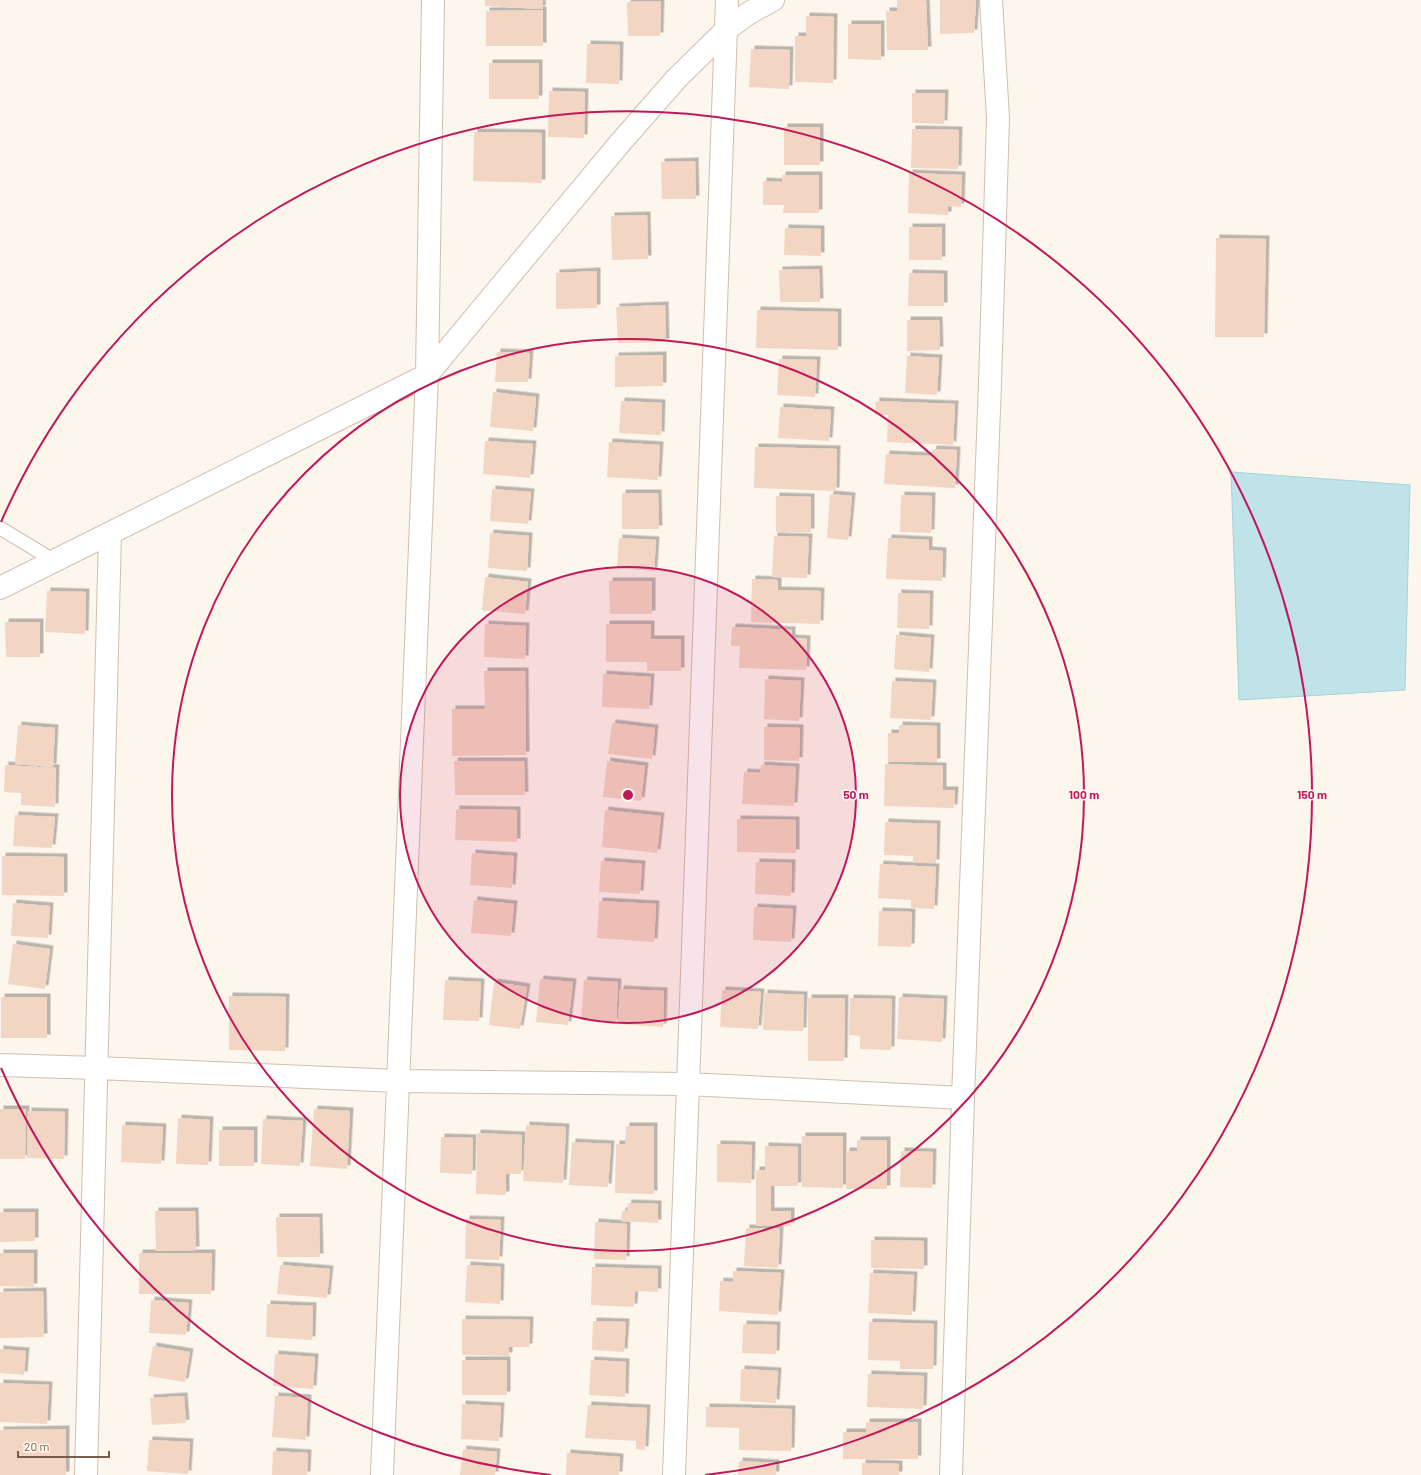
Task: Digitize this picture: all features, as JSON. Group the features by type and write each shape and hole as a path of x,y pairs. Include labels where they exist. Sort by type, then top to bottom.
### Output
{"street":[{"path":"382,1475 427,375 432,0"},
{"path":"674,1475 728,0"},
{"path":"0,588 53,560 427,375 620,143 677,78 727,29 749,13 773,0"},
{"path":"951,1475 998,118 991,0"},
{"path":"86,1475 110,533"},
{"path":"0,1065 398,1081 688,1084 963,1098"}],"lane":[{"path":"0,528 53,560"}],"water":[{"path":"1231,472 1410,485 1405,690 1239,700"}],"building":[{"path":"485,0 543,0 542,9 485,6"},
{"path":"897,0 926,0 928,50 887,50 886,11 897,11"},
{"path":"940,0 976,0 974,33 940,34"},
{"path":"661,1 660,36 628,36 627,2"},
{"path":"543,10 543,46 486,46 486,11"},
{"path":"806,16 834,17 833,83 795,82 795,36 806,36"},
{"path":"848,24 881,24 881,60 848,59"},
{"path":"587,44 620,45 619,84 586,83"},
{"path":"751,49 790,50 789,89 749,87"},
{"path":"489,63 539,63 539,99 489,99"},
{"path":"549,91 585,92 584,138 548,137"},
{"path":"912,93 945,93 944,124 912,123"},
{"path":"784,127 820,127 820,165 784,165"},
{"path":"912,129 959,130 958,169 911,168"},
{"path":"474,132 542,133 542,183 473,181"},
{"path":"695,161 696,199 662,199 661,162"},
{"path":"909,173 962,175 961,207 948,206 948,215 908,213"},
{"path":"782,175 819,175 819,213 783,213 784,205 763,205 763,181 782,182"},
{"path":"647,215 648,259 612,260 611,216"},
{"path":"909,227 942,227 942,260 909,260"},
{"path":"785,228 821,229 821,256 784,255"},
{"path":"1216,238 1266,239 1264,337 1215,337"},
{"path":"819,269 820,302 780,302 779,270"},
{"path":"597,271 597,308 556,309 556,273"},
{"path":"909,273 944,274 944,306 908,306"},
{"path":"665,305 666,342 618,343 616,307"},
{"path":"757,310 838,312 838,350 756,348"},
{"path":"907,320 939,320 940,350 907,351"},
{"path":"497,352 530,353 528,382 495,382"},
{"path":"663,355 663,386 615,387 615,356"},
{"path":"907,356 939,358 937,395 905,393"},
{"path":"779,359 817,360 815,397 777,395"},
{"path":"493,392 536,397 533,431 490,427"},
{"path":"621,401 662,403 661,435 619,433"},
{"path":"876,401 955,404 953,445 887,442 888,415 875,415"},
{"path":"780,407 831,410 829,441 778,438"},
{"path":"485,441 533,444 530,478 483,474"},
{"path":"609,442 660,445 658,480 607,477"},
{"path":"755,447 837,449 836,491 754,488"},
{"path":"933,449 957,450 955,488 884,484 886,454 932,456"},
{"path":"492,489 531,492 528,524 490,521"},
{"path":"622,493 658,493 659,529 622,529"},
{"path":"830,494 852,496 848,540 827,538"},
{"path":"901,495 932,496 931,533 900,532"},
{"path":"776,496 811,497 811,532 776,532"},
{"path":"490,533 529,536 527,571 488,568"},
{"path":"774,536 809,537 807,578 772,577"},
{"path":"619,538 656,540 654,571 617,568"},
{"path":"888,538 929,540 929,550 943,551 942,581 886,579"},
{"path":"485,577 528,582 525,614 482,610"},
{"path":"752,579 778,580 778,590 821,591 820,624 751,622"},
{"path":"609,581 652,581 652,614 610,614"},
{"path":"47,591 86,592 85,634 45,632"},
{"path":"898,593 930,594 929,629 897,628"},
{"path":"5,622 40,622 40,657 6,657"},
{"path":"485,624 526,626 525,659 484,657"},
{"path":"606,624 651,624 651,639 681,639 681,671 647,671 647,662 606,662"},
{"path":"732,627 792,630 792,638 807,639 806,670 739,668 740,646 731,646"},
{"path":"896,635 931,638 929,672 894,669"},
{"path":"484,671 525,671 526,755 452,756 452,709 485,709"},
{"path":"603,674 651,677 649,709 602,707"},
{"path":"765,679 801,681 799,721 764,719"},
{"path":"892,681 933,683 931,720 890,718"},
{"path":"612,723 655,728 652,759 608,754"},
{"path":"18,725 55,728 53,767 15,764"},
{"path":"899,725 937,726 937,762 888,762 888,733 899,733"},
{"path":"764,727 800,728 799,761 764,760"},
{"path":"454,761 524,761 525,795 455,795"},
{"path":"607,761 645,766 641,801 603,797"},
{"path":"885,764 943,766 943,790 955,790 954,808 884,806"},
{"path":"5,765 56,768 55,807 21,805 21,793 4,792"},
{"path":"761,765 796,767 794,806 742,804 744,772 760,773"},
{"path":"456,809 517,810 517,842 455,840"},
{"path":"605,810 661,816 657,853 602,847"},
{"path":"15,815 55,817 52,848 13,846"},
{"path":"737,819 796,820 796,853 737,852"},
{"path":"885,822 937,824 936,863 913,863 913,856 884,855"},
{"path":"472,853 514,856 512,888 470,885"},
{"path":"2,856 64,857 64,896 2,895"},
{"path":"601,861 642,864 640,894 599,892"},
{"path":"756,862 792,863 791,896 755,894"},
{"path":"880,864 936,867 934,909 911,908 911,900 878,898"},
{"path":"474,900 514,904 511,936 471,933"},
{"path":"599,901 656,904 654,942 597,938"},
{"path":"13,903 50,906 48,938 11,936"},
{"path":"754,907 793,909 791,942 753,940"},
{"path":"879,911 912,912 911,947 878,946"},
{"path":"13,944 50,949 45,989 8,984"},
{"path":"540,979 573,982 568,1025 536,1022"},
{"path":"445,980 481,982 479,1021 443,1020"},
{"path":"584,980 618,982 616,1023 581,1020"},
{"path":"494,982 527,987 520,1029 489,1025"},
{"path":"620,989 664,991 663,1027 618,1024"},
{"path":"722,990 761,992 758,1029 720,1027"},
{"path":"764,993 804,995 803,1031 763,1030"},
{"path":"229,996 286,997 285,1051 229,1050"},
{"path":"1,997 47,997 47,1038 1,1038"},
{"path":"899,997 944,999 942,1042 897,1039"},
{"path":"808,998 845,998 844,1061 808,1061"},
{"path":"850,998 892,999 891,1050 860,1049 860,1036 849,1035"},
{"path":"0,1109 26,1109 25,1159 0,1159"},
{"path":"314,1109 350,1111 347,1169 310,1166"},
{"path":"28,1111 65,1112 64,1159 27,1158"},
{"path":"178,1118 210,1120 208,1165 176,1164"},
{"path":"263,1119 303,1121 300,1166 261,1164"},
{"path":"122,1125 163,1127 161,1164 121,1162"},
{"path":"526,1125 566,1127 563,1183 523,1181"},
{"path":"626,1126 654,1126 654,1194 615,1193 616,1144 625,1144"},
{"path":"219,1130 254,1130 254,1166 219,1166"},
{"path":"477,1133 522,1135 521,1174 506,1174 506,1195 476,1194"},
{"path":"802,1136 843,1136 843,1188 802,1187"},
{"path":"441,1137 473,1138 472,1174 440,1173"},
{"path":"857,1140 887,1140 887,1189 846,1189 846,1151 857,1151"},
{"path":"572,1142 611,1144 608,1187 569,1185"},
{"path":"717,1144 752,1145 751,1183 717,1182"},
{"path":"765,1146 798,1147 798,1186 771,1186 771,1211 791,1211 791,1226 756,1226 756,1170 765,1170"},
{"path":"901,1151 933,1152 932,1188 900,1187"},
{"path":"628,1203 658,1204 658,1223 621,1221 622,1211 627,1211"},
{"path":"155,1211 195,1211 196,1250 156,1251"},
{"path":"0,1212 35,1212 35,1241 0,1242"},
{"path":"276,1217 319,1217 320,1257 277,1257"},
{"path":"466,1219 501,1220 499,1260 465,1259"},
{"path":"595,1222 627,1224 626,1260 594,1259"},
{"path":"746,1228 780,1229 778,1268 744,1266"},
{"path":"871,1240 924,1241 924,1269 871,1268"},
{"path":"0,1253 34,1253 34,1287 0,1286"},
{"path":"139,1253 212,1253 211,1294 139,1294"},
{"path":"280,1265 330,1269 327,1298 277,1294"},
{"path":"467,1265 501,1267 500,1304 465,1302"},
{"path":"592,1267 658,1269 658,1292 635,1291 634,1307 591,1305"},
{"path":"733,1271 781,1273 778,1315 719,1311 720,1281 733,1282"},
{"path":"870,1273 914,1275 912,1315 868,1313"},
{"path":"43,1291 44,1337 0,1338 0,1292"},
{"path":"151,1300 189,1303 186,1335 149,1333"},
{"path":"267,1304 313,1306 312,1340 266,1337"},
{"path":"462,1319 530,1320 529,1347 509,1347 509,1356 462,1355"},
{"path":"593,1321 626,1322 624,1352 592,1350"},
{"path":"869,1322 934,1324 933,1369 900,1369 900,1361 868,1360"},
{"path":"743,1324 777,1325 776,1354 742,1353"},
{"path":"153,1346 190,1352 185,1382 148,1376"},
{"path":"0,1349 26,1351 24,1375 0,1373"},
{"path":"275,1354 315,1357 313,1389 273,1386"},
{"path":"462,1360 507,1360 507,1395 462,1395"},
{"path":"591,1360 626,1362 625,1397 589,1395"},
{"path":"741,1369 778,1371 776,1403 740,1401"},
{"path":"868,1374 924,1376 923,1409 867,1407"},
{"path":"0,1383 49,1385 47,1424 0,1422"},
{"path":"184,1396 186,1423 152,1425 150,1398"},
{"path":"275,1396 308,1398 306,1440 272,1437"},
{"path":"462,1404 501,1406 499,1441 461,1439"},
{"path":"588,1405 647,1408 645,1450 636,1449 636,1441 585,1438"},
{"path":"706,1407 792,1409 791,1451 739,1450 739,1428 706,1427"},
{"path":"866,1422 918,1422 918,1459 843,1459 843,1432 866,1432"},
{"path":"66,1429 66,1475 0,1475 0,1430"},
{"path":"149,1440 190,1442 188,1474 147,1471"},
{"path":"463,1449 497,1452 495,1475 460,1475"},
{"path":"273,1451 308,1453 307,1475 272,1475"},
{"path":"567,1453 620,1457 619,1475 566,1475"},
{"path":"739,1461 776,1463 776,1475 738,1475"},
{"path":"862,1463 899,1464 899,1475 862,1475"}]}
